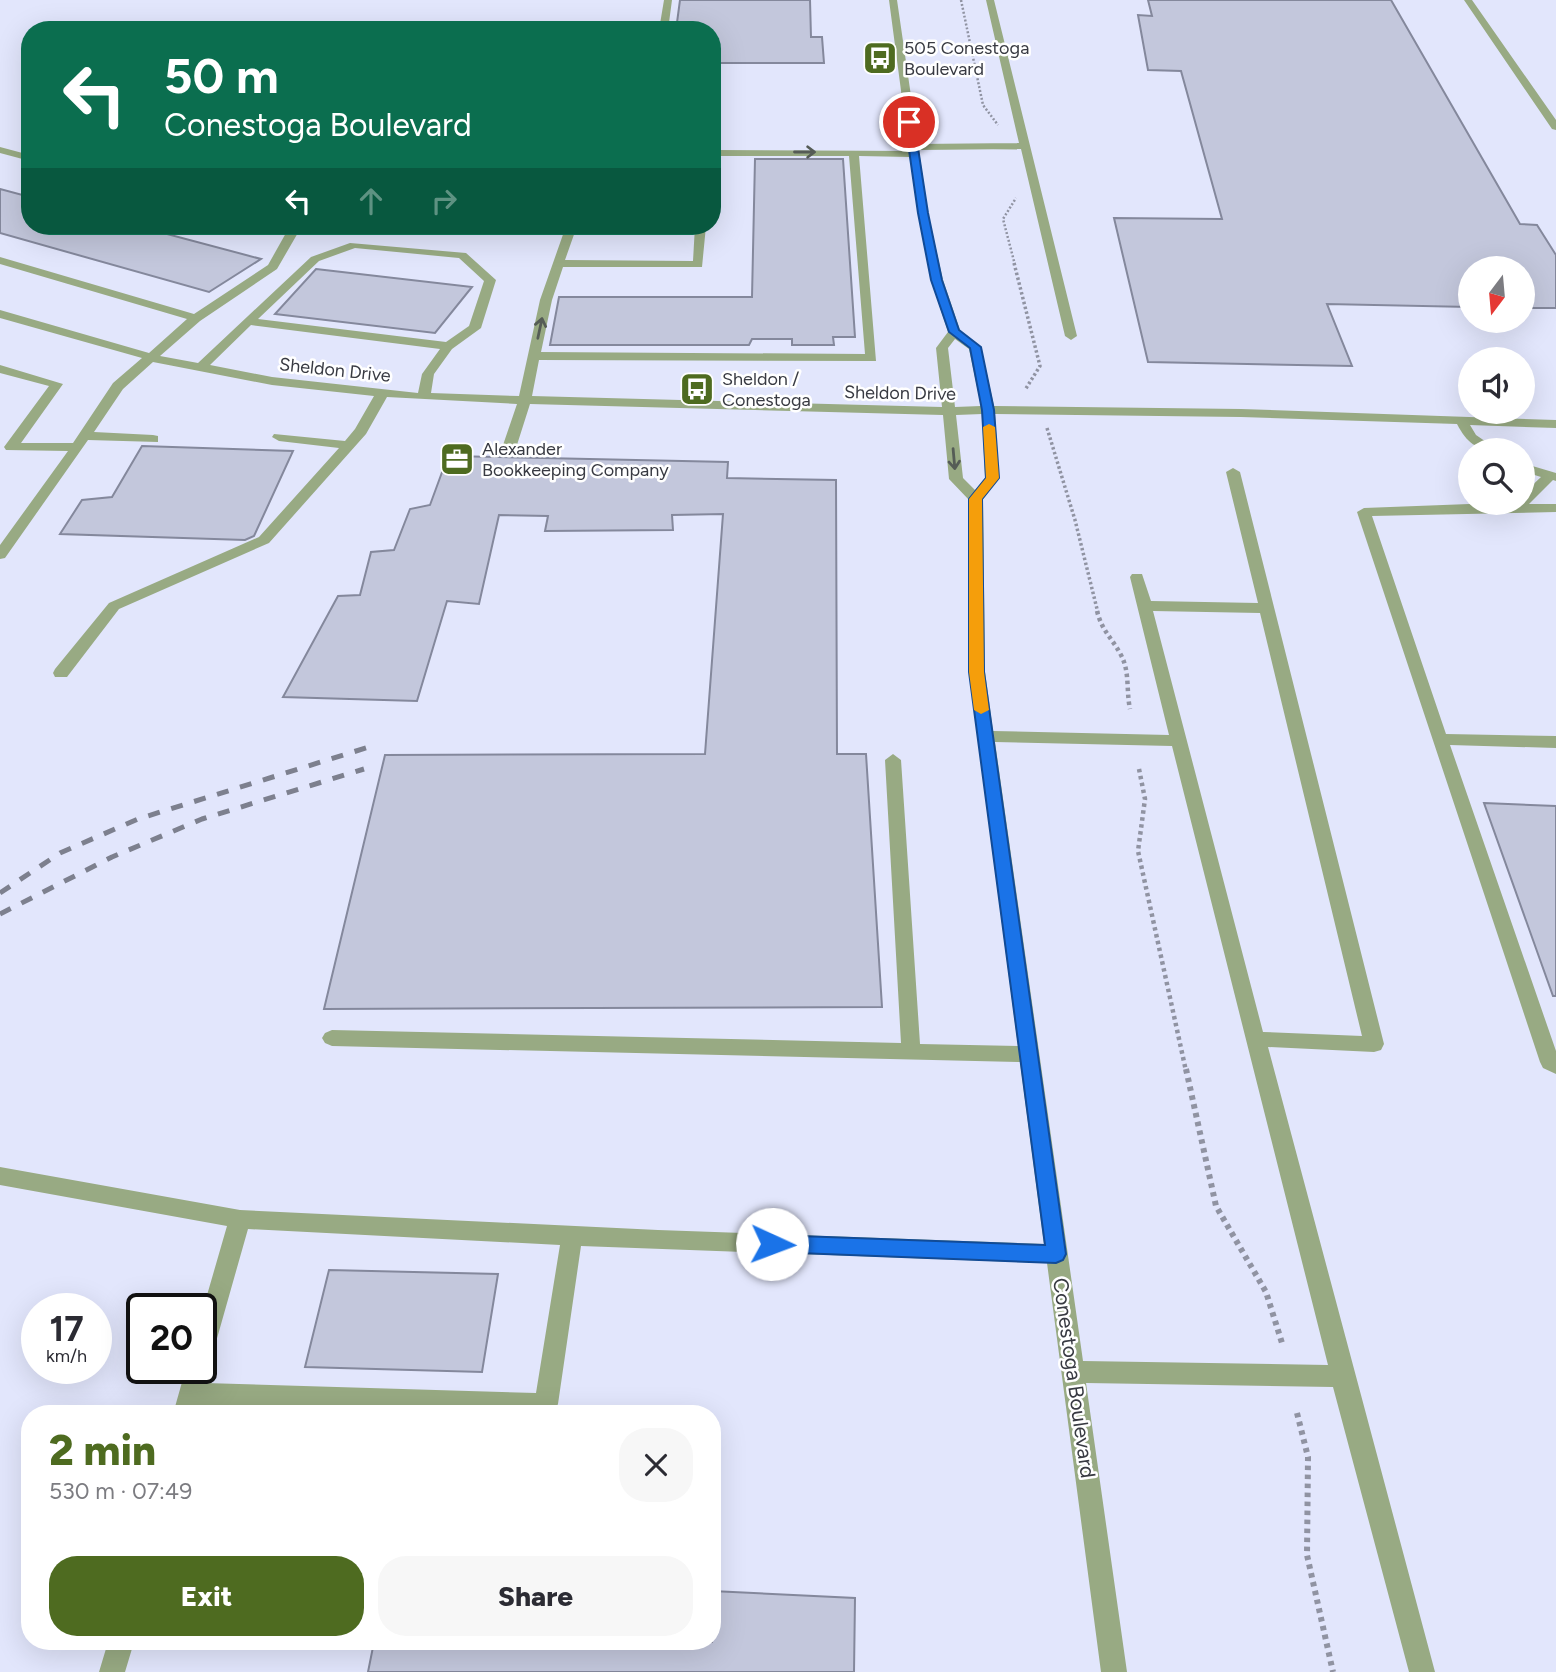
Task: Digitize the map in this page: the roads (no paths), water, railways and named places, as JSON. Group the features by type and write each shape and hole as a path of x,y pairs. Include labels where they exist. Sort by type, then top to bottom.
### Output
{"street":[{"path":"664,21 668,0"},
{"path":"893,0 914,150 937,280 954,332 975,347 988,410 992,478 975,499 956,479 942,348 954,332"},
{"path":"990,0 1023,146 1071,335"},
{"path":"1468,0 1556,127"},
{"path":"721,153 855,153 1023,146"},
{"path":"0,150 21,156"},
{"path":"534,356 872,358 855,153"},
{"path":"0,555 118,386 196,317 273,267 291,235"},
{"path":"509,448 526,400 546,300 568,235"},
{"path":"558,263 698,265 700,235"},
{"path":"201,368 315,260 355,246 462,255 490,280 475,328 448,346 428,374 424,397"},
{"path":"0,260 196,317"},
{"name":"Sheldon Drive","path":"0,314 152,358 201,368 272,381 424,397 950,411 1241,413 1458,422"},
{"path":"248,321 448,346"},
{"path":"0,369 57,384 11,447 153,439"},
{"path":"61,673 114,606 264,540 361,431 383,392"},
{"name":"Sheldon Drive","path":"1535,424 1556,424"},
{"path":"279,438 349,445"},
{"path":"1535,471 1552,477 1535,492"},
{"path":"1233,472 1374,1044 1256,1039"},
{"name":"Conestoga Boulevard","path":"975,499 977,672 1114,1672"},
{"path":"1535,509 1556,509"},
{"path":"1458,510 1364,512 1520,979 1550,1062 1556,1066"},
{"path":"1137,577 1342,1376 1422,1672"},
{"path":"1145,606 1267,608"},
{"path":"985,736 1180,741"},
{"path":"1440,739 1556,742"},
{"path":"892,760 911,1053"},
{"path":"332,1038 1028,1054"},
{"path":"0,1176 240,1219 1056,1254"},
{"path":"217,1300 240,1219"},
{"path":"194,1384 188,1404 546,1404 572,1235"},
{"path":"1073,1372 1342,1376"},
{"path":"112,1672 119,1650"}],"railway":[{"path":"0,893 60,853 138,819 369,747"},
{"path":"0,914 112,857 202,819 364,769"}],"place":[{"name":"505 Conestoga Boulevard","path":"880,58"},
{"name":"Sheldon / Conestoga","path":"697,389"},
{"name":"Alexander Bookkeeping Company","path":"457,459"}]}
